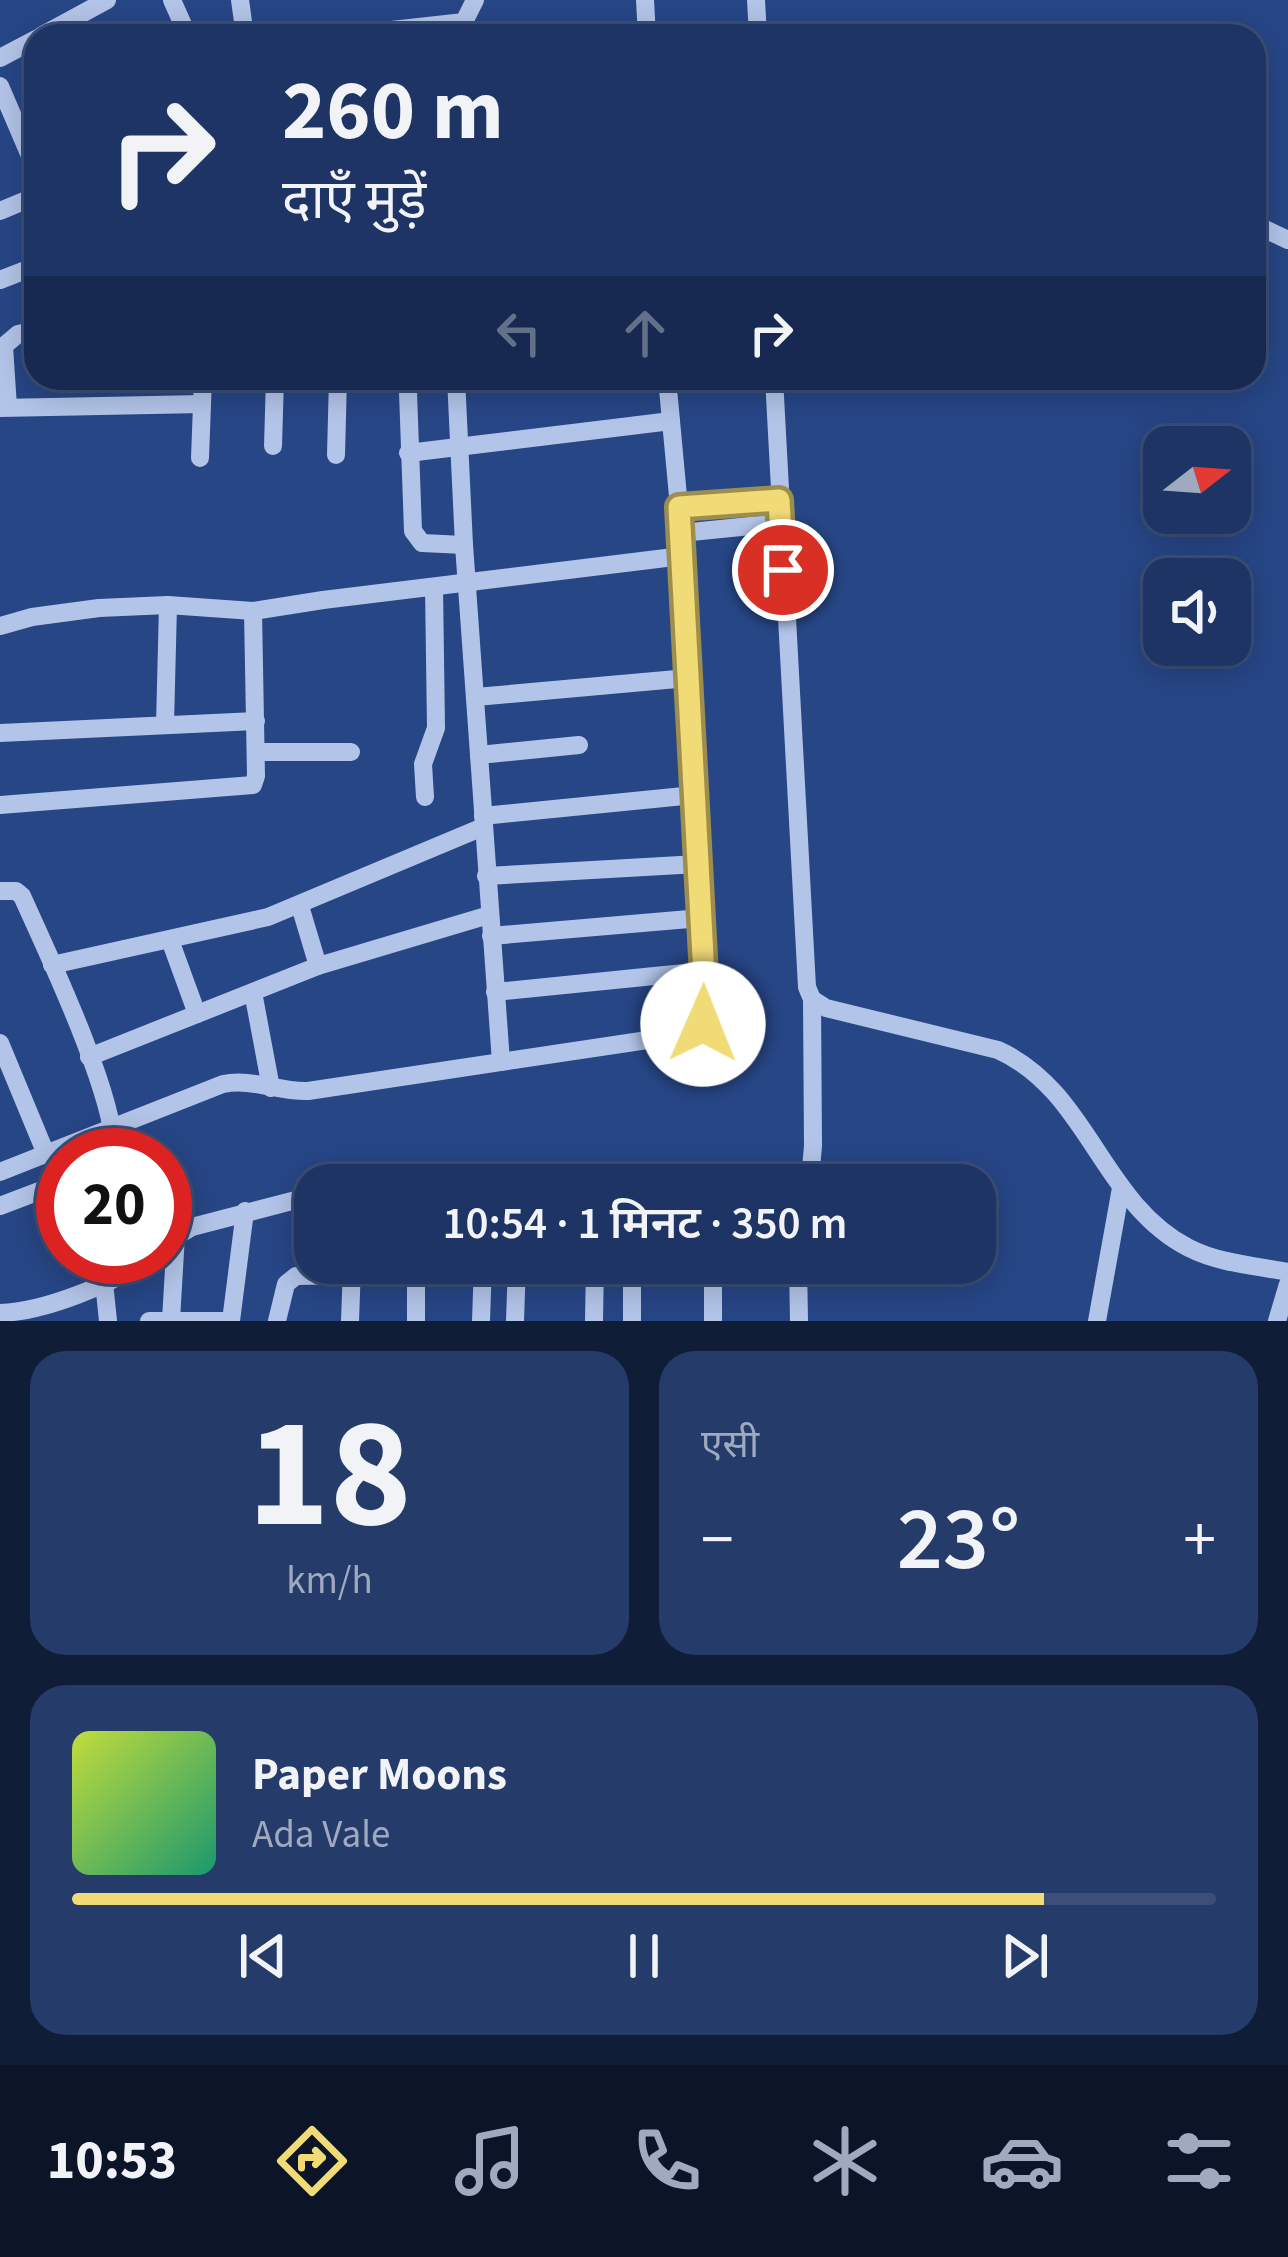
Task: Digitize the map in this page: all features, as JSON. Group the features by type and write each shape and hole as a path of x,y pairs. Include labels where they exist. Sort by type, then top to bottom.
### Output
{"street":[{"path":"62,24 107,0"},
{"path":"0,86 24,127"},
{"path":"24,333 4,346 4,407 202,404"},
{"path":"200,458 203,390"},
{"path":"273,446 275,390"},
{"path":"336,455 338,390"},
{"path":"409,390 408,453 417,539 433,545 464,545"},
{"path":"457,390 501,1061"},
{"path":"0,891 22,896 89,1057 111,1127 223,1084 251,1081 308,1091 694,1031 703,1024 706,1013 682,556 668,390"},
{"path":"774,390 807,988 812,998 812,1164"},
{"path":"408,453 671,421"},
{"path":"679,507 779,500"},
{"path":"680,533 780,524"},
{"path":"0,626 99,608 168,605 253,610 682,556"},
{"path":"424,797 423,764 436,728 434,587"},
{"path":"165,725 168,605"},
{"path":"0,805 253,785 253,610"},
{"path":"476,697 688,678"},
{"path":"0,733 256,721"},
{"path":"479,755 579,746"},
{"path":"256,752 351,752"},
{"path":"52,964 240,926 300,906 483,822 694,795"},
{"path":"486,876 698,864"},
{"path":"300,906 318,966"},
{"path":"89,1057 318,966 489,915"},
{"path":"491,936 701,918"},
{"path":"170,940 197,1014"},
{"path":"495,992 704,971"},
{"path":"253,992 271,1088"},
{"path":"812,998 826,1008 998,1050 1022,1061 1055,1090 1121,1188 1166,1233 1190,1249 1288,1272"},
{"path":"0,1043 36,1130"},
{"path":"0,1172 36,1158"},
{"path":"1097,1321 1121,1188"},
{"path":"0,1206 36,1192"},
{"path":"192,1231 294,1200"},
{"path":"149,1321 230,1321 245,1211"},
{"path":"277,1321 294,1278"},
{"path":"0,1313 38,1314 100,1284"},
{"path":"104,1284 108,1321"},
{"path":"164,1320 167,1284"},
{"path":"350,1321 351,1284"},
{"path":"416,1284 416,1321"},
{"path":"481,1321 482,1284"},
{"path":"515,1321 516,1284"},
{"path":"594,1321 595,1284"},
{"path":"632,1284 632,1321"},
{"path":"713,1284 713,1321"},
{"path":"1277,1321 1288,1284"},
{"path":"800,1313 816,1321"}],"route":[{"path":"703,1024 679,507 779,500 783,570"}]}
